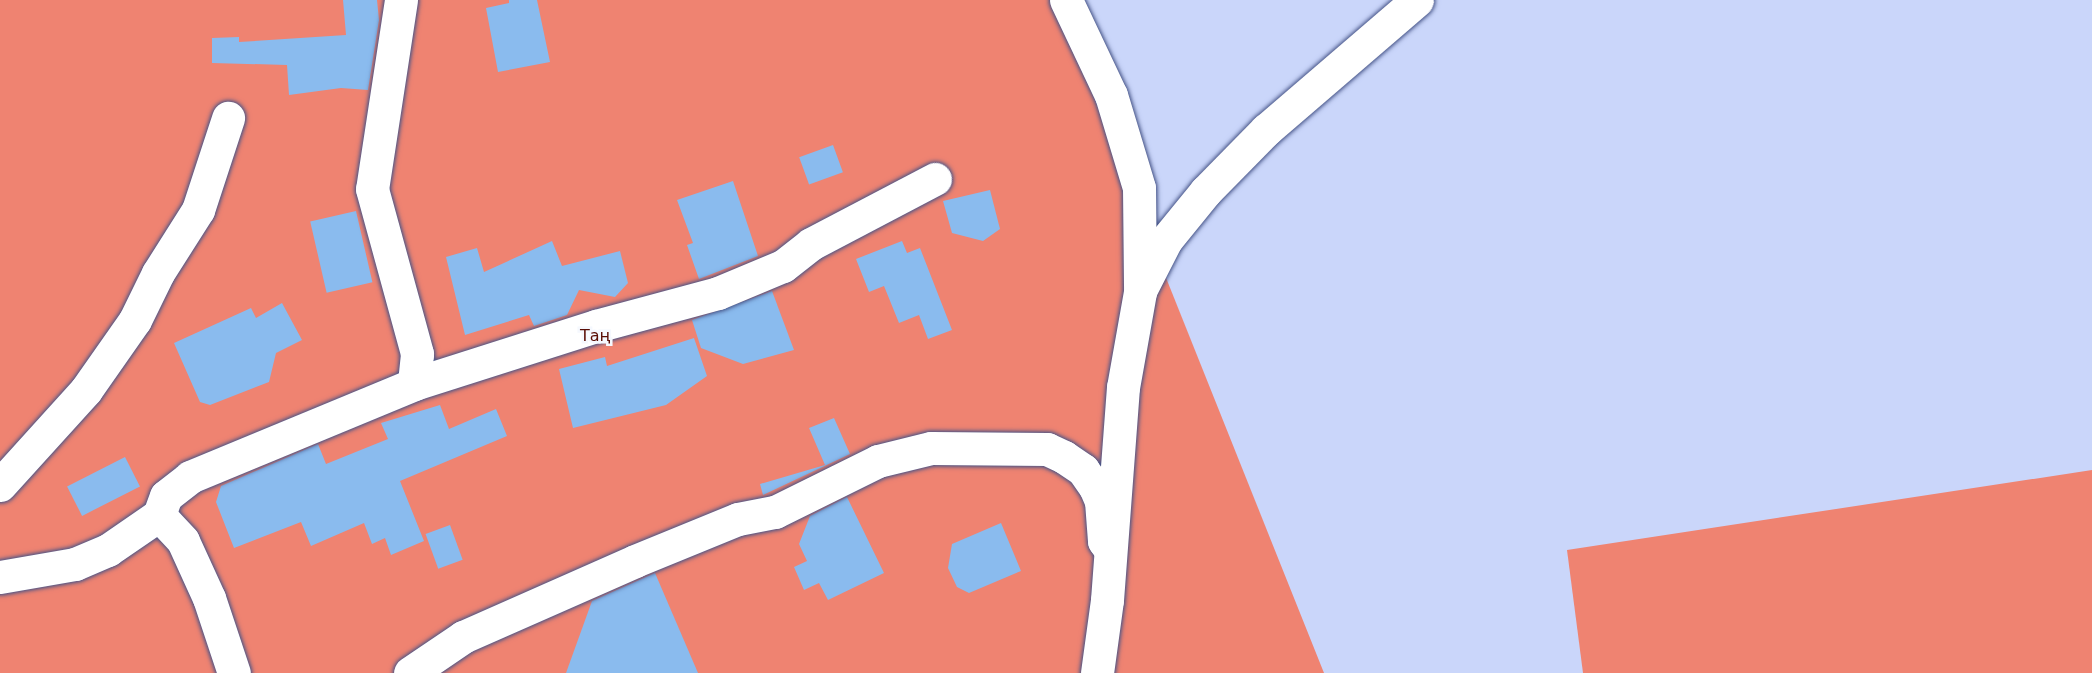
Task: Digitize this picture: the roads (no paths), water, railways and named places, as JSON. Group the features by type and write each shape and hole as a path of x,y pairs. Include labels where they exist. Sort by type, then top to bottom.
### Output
{"street":[{"path":"401,0 372,189 417,354 414,384"},
{"path":"1066,0 1111,95 1139,188 1140,292 1123,387 1109,548 1107,600 1097,673"},
{"path":"1140,292 1166,240 1206,191 1266,129 1385,15 1417,0"},
{"path":"0,486 86,390 135,320 158,273 198,210 228,118"},
{"path":"0,577 75,564 108,550 159,514 166,496 190,477 414,384 596,326 718,293 783,266 811,244 935,179"},
{"path":"410,673 463,637 624,566 738,519 775,512 878,461 931,448 1047,449 1064,457 1083,470 1095,487 1101,501 1104,541 1109,548"},
{"path":"159,514 183,542 209,598 234,673"}],"park label":[{"name":"Таң","path":"595,336"}]}
